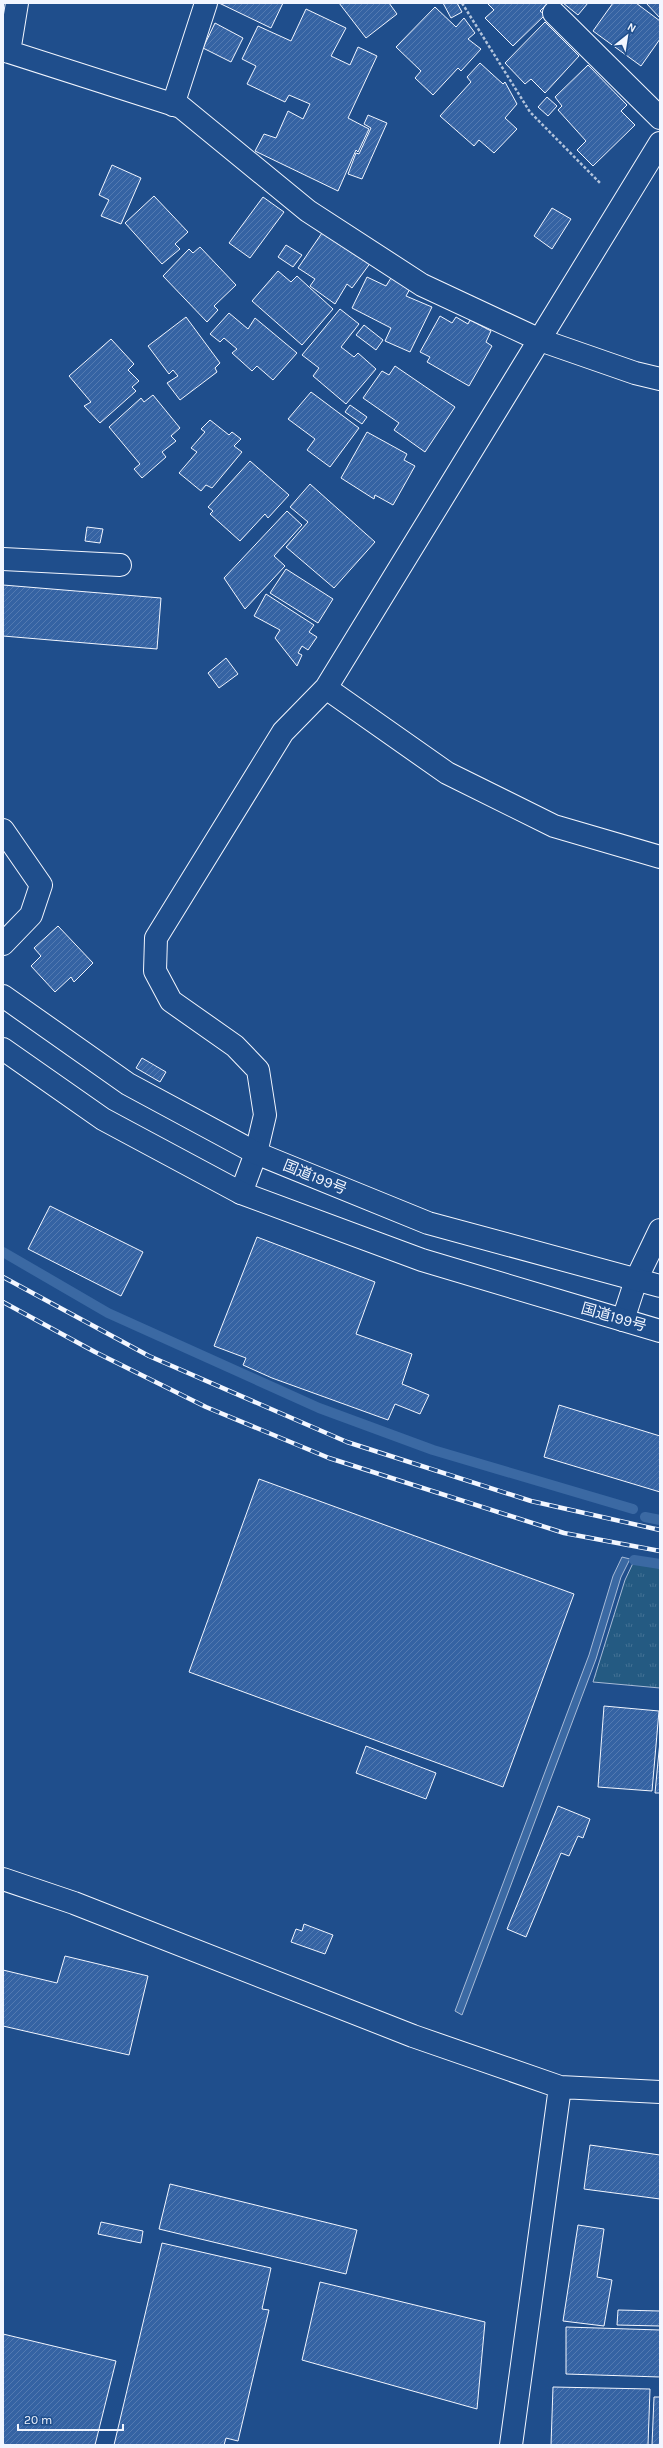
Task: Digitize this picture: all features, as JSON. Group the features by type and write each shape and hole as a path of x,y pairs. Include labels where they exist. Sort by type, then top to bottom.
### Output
{"main road":[{"path":"16,3 6,51 181,107 308,211 415,280 540,340 635,373 660,379"},
{"path":"173,105 206,3"},
{"path":"554,13 660,118"},
{"path":"241,1193 256,1153 265,1115 258,1070 234,1046 171,1001 155,971 156,938 283,732 326,688 660,143"},
{"path":"3,559 120,565"},
{"path":"326,688 454,777 554,826 660,857"},
{"path":"3,830 41,885 31,915 3,944"},
{"name":"国道199号","path":"3,996 128,1084 256,1153 428,1223 660,1286"},
{"name":"国道199号","path":"3,1049 103,1119 241,1193 422,1260 660,1331"},
{"path":"623,1320 636,1280 660,1230"},
{"path":"3,1879 74,1903 414,2036 560,2087 660,2092"},
{"path":"511,2445 560,2087"}],"path":[{"path":"462,3 530,112 606,190"}],"green space":[{"path":"633,1563 660,1568 660,1688 593,1682 625,1580"}],"shaded area":[{"path":"622,1557 630,1559 621,1577 596,1659 462,2015 455,2011 589,1655 613,1576"}],"building":[{"path":"219,3 283,3 271,28"},
{"path":"339,3 389,3 397,14 366,38"},
{"path":"443,3 457,3 462,12 451,18"},
{"path":"487,3 548,3 540,11 545,15 513,46 485,18 494,10"},
{"path":"563,3 588,3 578,15"},
{"path":"613,3 636,3 660,21 660,39 641,66 593,31"},
{"path":"646,3 660,3 660,18"},
{"path":"435,7 456,27 464,18 475,33 468,39 481,49 461,71 458,68 433,95 415,78 421,71 396,47"},
{"path":"306,9 346,28 331,56 350,65 358,47 377,56 348,118 369,129 358,152 356,150 338,191 255,151 264,134 276,138 288,111 303,119 310,104 289,95 285,102 247,84 256,66 242,59 258,26 291,41"},
{"path":"545,22 579,56 545,93 531,79 525,84 505,63"},
{"path":"215,23 243,38 231,62 203,48"},
{"path":"480,63 503,84 505,82 517,104 505,118 517,129 494,153 479,140 474,146 440,116 471,82 467,77"},
{"path":"588,65 627,105 621,111 635,125 593,166 577,150 586,141 558,110 562,106 555,97"},
{"path":"547,97 557,106 548,116 538,107"},
{"path":"368,115 387,123 362,179 348,174 356,153 359,154 371,128 364,124"},
{"path":"112,165 141,178 121,224 101,216 109,200 99,195"},
{"path":"154,196 188,232 175,244 180,249 162,264 125,223"},
{"path":"263,197 284,212 250,258 229,243"},
{"path":"552,208 571,219 552,249 534,236"},
{"path":"324,230 371,262 352,288 347,284 335,304 310,286 315,279 298,268"},
{"path":"286,245 302,255 293,267 278,257"},
{"path":"200,247 236,285 214,306 218,310 207,322 163,276 189,249 193,253"},
{"path":"278,271 291,282 297,276 333,309 302,345 252,301"},
{"path":"367,277 386,286 391,278 411,287 406,296 432,307 410,352 385,341 391,328 352,308"},
{"path":"340,309 359,324 341,347 354,357 358,353 376,369 346,404 313,376 319,368 302,355"},
{"path":"229,313 248,329 255,318 297,353 273,380 257,366 252,371 232,353 237,349 224,338 220,342 210,334"},
{"path":"440,316 452,323 456,317 468,324 470,320 491,331 486,342 492,346 469,386 427,362 430,357 420,352"},
{"path":"186,317 220,363 215,368 217,372 180,400 167,383 178,376 173,370 169,374 148,346"},
{"path":"364,325 383,340 376,350 356,335"},
{"path":"111,339 134,364 128,370 139,381 132,387 136,391 100,423 84,406 91,402 69,376"},
{"path":"395,366 455,407 425,452 394,430 399,423 363,398 382,371 389,375"},
{"path":"311,392 359,428 330,467 307,450 315,439 288,419"},
{"path":"153,395 180,428 171,436 176,441 162,452 166,457 142,478 134,469 140,464 109,427 141,398 144,402"},
{"path":"350,405 367,417 362,424 345,412"},
{"path":"210,420 229,435 232,432 241,439 234,446 242,452 212,488 206,485 201,491 179,473 197,452 191,448 205,432 201,429"},
{"path":"367,432 407,454 404,460 415,466 393,505 375,495 374,499 341,478"},
{"path":"250,461 289,495 268,518 265,514 240,541 210,514 213,511 208,507"},
{"path":"310,484 375,542 334,588 286,547 308,522 290,507"},
{"path":"287,511 302,525 274,556 285,566 245,609 224,578"},
{"path":"87,527 103,529 100,543 85,541"},
{"path":"286,569 333,599 318,623 270,593"},
{"path":"3,585 161,598 157,649 3,636"},
{"path":"266,594 314,625 309,632 317,637 308,650 302,646 298,653 302,655 297,666 275,638 280,630 254,616"},
{"path":"226,658 238,674 219,688 208,673"},
{"path":"58,926 93,963 74,982 71,977 55,992 31,966 41,956 34,948"},
{"path":"142,1058 166,1072 160,1082 136,1068"},
{"path":"50,1206 143,1252 121,1296 28,1249"},
{"path":"257,1237 375,1282 356,1334 412,1354 402,1384 429,1395 420,1414 395,1404 388,1420 272,1378 243,1365 246,1358 214,1346"},
{"path":"559,1405 660,1436 660,1492 544,1457"},
{"path":"259,1479 574,1594 503,1787 189,1672"},
{"path":"604,1706 659,1711 652,1791 598,1787"},
{"path":"660,1741 660,1793 655,1793"},
{"path":"366,1746 436,1773 426,1799 356,1773"},
{"path":"558,1806 590,1819 583,1838 578,1836 569,1856 561,1853 526,1937 507,1929"},
{"path":"304,1924 333,1935 325,1954 291,1942 296,1929 302,1931"},
{"path":"65,1956 148,1976 129,2055 3,2026 3,1970 57,1983"},
{"path":"590,2145 660,2155 660,2199 584,2189"},
{"path":"170,2184 357,2230 346,2274 159,2229"},
{"path":"101,2222 143,2231 141,2243 98,2234"},
{"path":"578,2225 604,2229 597,2277 612,2280 604,2326 563,2321"},
{"path":"162,2243 271,2268 262,2309 269,2310 238,2441 226,2438 224,2445 114,2445"},
{"path":"320,2282 485,2322 477,2409 302,2360"},
{"path":"618,2310 660,2311 660,2326 617,2325"},
{"path":"566,2327 660,2330 660,2377 566,2374"},
{"path":"3,2334 116,2361 95,2445 3,2445"},
{"path":"553,2387 650,2389 648,2445 551,2445"},
{"path":"654,2397 660,2397 660,2445 652,2445"}],"waterway":[{"path":"3,1252 108,1313 319,1408 433,1450 633,1509"},
{"path":"645,1517 660,1520"},
{"path":"634,1560 660,1564"}],"railway":[{"path":"3,1277 149,1356 347,1442 531,1501 660,1530"},
{"path":"3,1302 95,1352 206,1407 329,1458 564,1533 660,1551"}]}
